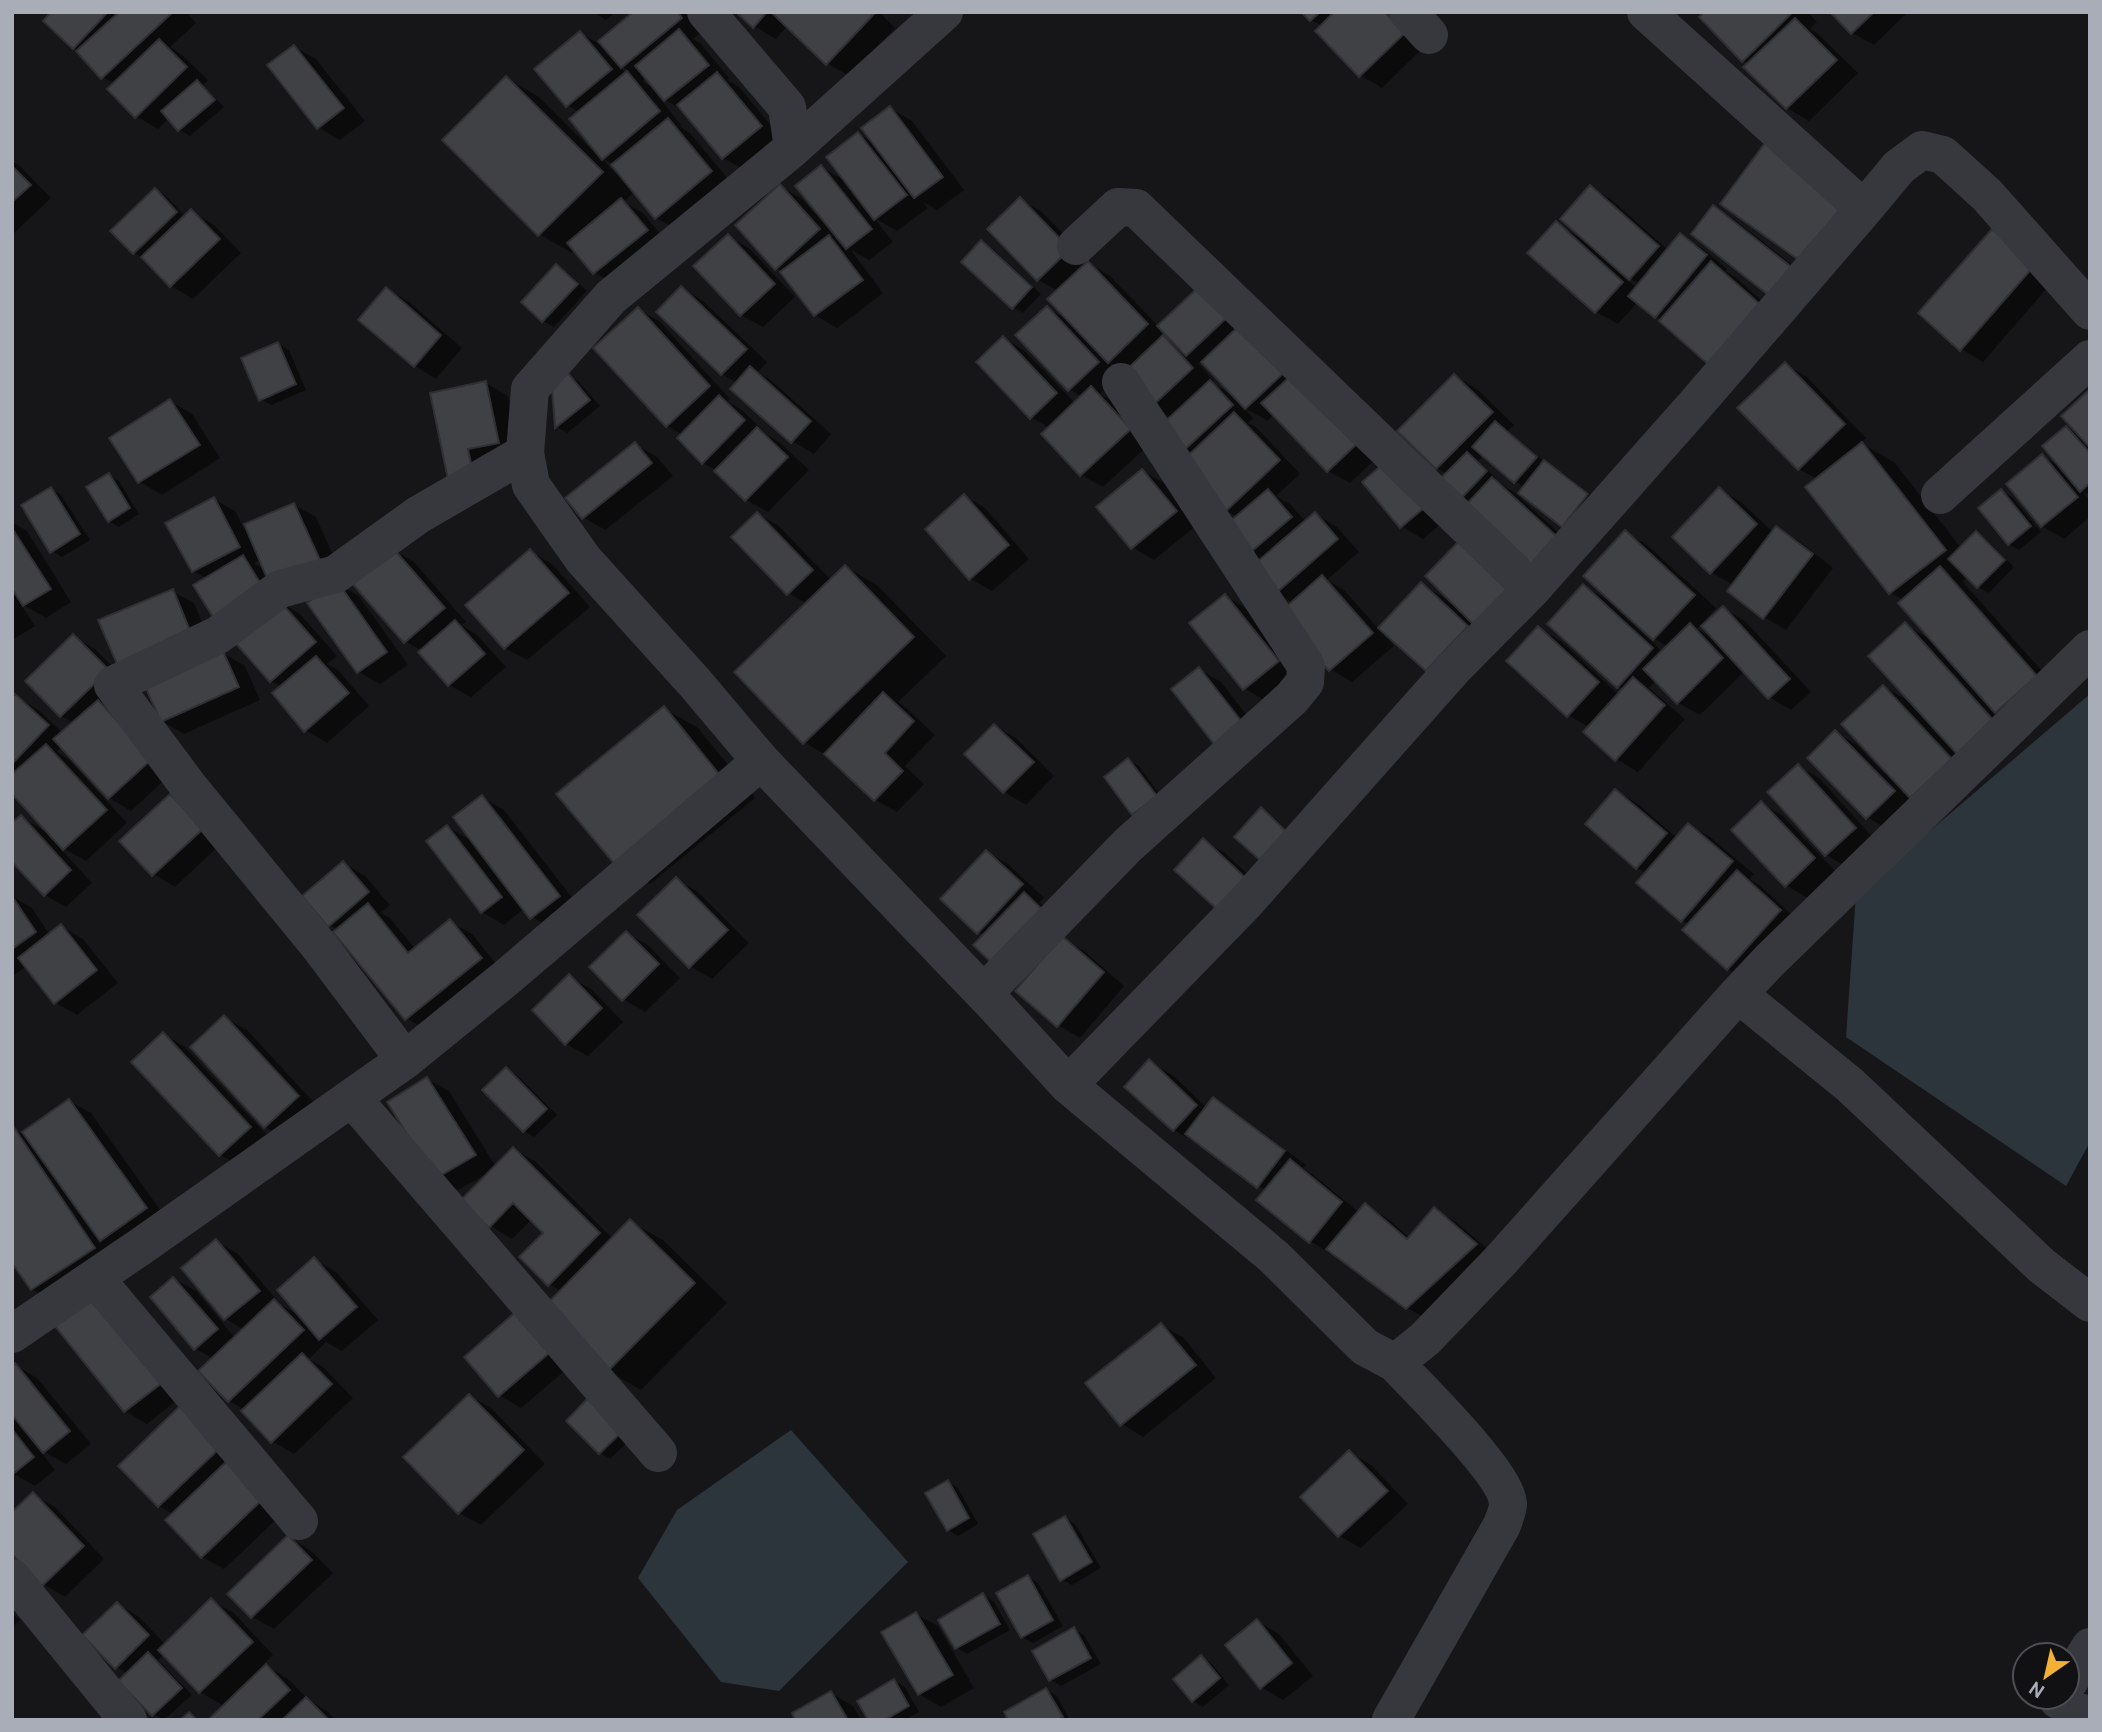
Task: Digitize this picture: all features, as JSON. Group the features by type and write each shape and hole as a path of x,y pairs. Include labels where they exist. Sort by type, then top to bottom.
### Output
{"street":[{"path":"706,12 787,107 793,148"},
{"path":"943,12 793,148 611,297 530,389 525,453 531,485 583,559 761,761 984,993 1068,1085 1273,1257 1365,1347 1395,1363 1486,1462 1503,1486 1508,1504 1502,1525 1391,1720"},
{"path":"1646,12 1864,209"},
{"path":"1068,1085 1246,902 1454,668 1532,589 1696,404 1899,167 1922,150 1943,155 1987,195 2090,312"},
{"path":"1076,246 1118,207 1136,208 1532,589"},
{"path":"1940,495 2090,359"},
{"path":"984,993 1128,845 1292,698 1305,682 1306,666 1121,382"},
{"path":"405,1060 320,947 189,787 113,685 218,635 280,589 336,574 418,515 525,453"},
{"path":"1395,1363 1425,1339 1501,1260 1738,994 2090,649"},
{"path":"12,1334 405,1060 506,978 761,761"},
{"path":"1738,994 1850,1085 2042,1266 2090,1303"},
{"path":"352,1098 658,1453"},
{"path":"95,1278 299,1521"},
{"path":"12,1578 128,1720"},
{"path":"2081,1667 2090,1647"}],"shaded area":[{"path":"2090,694 2090,1142 2066,1186 1846,1037 1856,894"},
{"path":"791,1430 908,1562 779,1691 721,1682 638,1578 677,1510"}],"building":[{"path":"51,12 108,12 73,49 43,21"},
{"path":"119,12 173,12 101,79 76,51"},
{"path":"633,12 678,12 682,18 621,68 598,41"},
{"path":"736,12 767,12 753,28"},
{"path":"1301,12 1320,12 1310,21"},
{"path":"1334,12 1385,12 1405,33 1359,77 1315,31"},
{"path":"1704,12 1793,12 1742,62 1699,17"},
{"path":"1830,12 1874,12 1851,34"},
{"path":"773,14 874,14 826,65"},
{"path":"1795,18 1837,60 1786,109 1743,67"},
{"path":"679,29 709,65 664,101 635,66"},
{"path":"580,31 612,69 566,107 534,69"},
{"path":"159,39 187,67 135,118 107,89"},
{"path":"294,45 344,108 317,129 267,65"},
{"path":"627,71 660,111 602,160 569,119"},
{"path":"717,72 762,126 722,159 677,105"},
{"path":"506,76 603,172 538,236 442,140"},
{"path":"197,80 215,100 178,131 161,111"},
{"path":"890,106 943,177 914,198 861,128"},
{"path":"668,118 712,171 655,219 611,165"},
{"path":"858,132 907,195 874,220 826,157"},
{"path":"1765,143 1849,205 1806,265 1720,204"},
{"path":"821,165 872,229 846,249 795,186"},
{"path":"12,166 31,185 12,202"},
{"path":"780,184 820,229 775,270 735,225"},
{"path":"1590,185 1659,246 1629,280 1560,219"},
{"path":"155,188 177,212 133,254 110,231"},
{"path":"1020,197 1070,249 1037,281 987,229"},
{"path":"621,198 648,230 593,274 567,243"},
{"path":"1713,205 1799,273 1776,301 1691,234"},
{"path":"191,209 220,239 170,287 141,257"},
{"path":"1556,221 1623,282 1595,313 1527,253"},
{"path":"1992,229 2034,266 1960,351 1918,313"},
{"path":"1680,233 1707,255 1655,318 1628,296"},
{"path":"728,234 775,284 740,316 693,266"},
{"path":"829,235 863,280 814,316 780,272"},
{"path":"981,240 1032,287 1012,309 961,262"},
{"path":"1088,261 1148,324 1108,363 1047,299"},
{"path":"1711,261 1761,305 1709,365 1659,321"},
{"path":"556,264 578,284 542,322 521,302"},
{"path":"1205,281 1234,311 1186,356 1157,326"},
{"path":"681,286 747,349 721,375 656,312"},
{"path":"386,287 441,335 414,367 358,320"},
{"path":"1047,306 1099,362 1068,391 1015,335"},
{"path":"638,307 710,386 666,427 593,348"},
{"path":"1243,322 1288,369 1245,409 1201,362"},
{"path":"1163,335 1193,368 1150,408 1120,376"},
{"path":"1003,336 1057,393 1030,419 976,362"},
{"path":"278,342 296,384 259,401 241,358"},
{"path":"1785,362 1845,424 1798,470 1737,408"},
{"path":"750,366 811,421 791,443 730,389"},
{"path":"1295,372 1360,441 1327,472 1261,403"},
{"path":"568,373 590,400 555,428 552,387"},
{"path":"1454,374 1493,412 1436,469 1397,431"},
{"path":"1210,380 1233,405 1182,452 1159,427"},
{"path":"486,381 499,443 468,449 473,473 448,479 430,393"},
{"path":"1091,386 1131,429 1080,476 1041,434"},
{"path":"2090,390 2090,448 2061,416"},
{"path":"719,395 745,420 702,464 677,438"},
{"path":"170,399 200,445 138,483 109,438"},
{"path":"1234,412 1280,460 1225,512 1179,464"},
{"path":"1495,421 1537,457 1514,483 1472,447"},
{"path":"2066,426 2090,453 2090,483 2080,492 2042,446"},
{"path":"757,427 788,457 745,501 714,471"},
{"path":"635,442 652,463 582,519 565,498"},
{"path":"1862,442 1946,550 1889,594 1805,487"},
{"path":"1467,452 1487,471 1453,507 1432,487"},
{"path":"2042,454 2078,497 2041,527 2006,484"},
{"path":"1391,457 1430,503 1400,528 1362,482"},
{"path":"1544,460 1588,494 1562,527 1518,493"},
{"path":"1142,469 1177,511 1131,549 1096,507"},
{"path":"109,473 130,508 108,522 86,487"},
{"path":"1492,477 1564,543 1536,574 1463,508"},
{"path":"51,487 80,534 50,553 21,505"},
{"path":"1719,487 1757,524 1710,574 1672,537"},
{"path":"1268,489 1292,517 1246,556 1222,528"},
{"path":"2001,489 2031,526 2008,545 1978,508"},
{"path":"964,494 1009,545 969,580 925,529"},
{"path":"214,497 240,547 192,572 165,523"},
{"path":"294,503 320,560 269,583 244,524"},
{"path":"757,512 813,570 787,595 731,537"},
{"path":"1315,512 1338,539 1275,594 1251,567"},
{"path":"1776,526 1813,554 1763,619 1727,591"},
{"path":"12,528 51,589 23,606 12,589"},
{"path":"1625,530 1695,595 1653,640 1583,576"},
{"path":"1976,531 2005,560 1977,588 1948,559"},
{"path":"1463,537 1512,586 1474,625 1425,576"},
{"path":"392,547 445,608 404,643 351,582"},
{"path":"530,549 569,593 504,649 465,605"},
{"path":"243,555 264,589 215,620 193,585"},
{"path":"845,565 914,637 803,744 734,672"},
{"path":"1940,566 2037,676 1995,713 1898,603"},
{"path":"1322,575 1373,633 1329,671 1279,613"},
{"path":"337,581 387,652 357,673 307,603"},
{"path":"1421,582 1468,626 1426,671 1378,628"},
{"path":"1583,584 1653,648 1617,688 1547,624"},
{"path":"173,589 191,633 117,664 98,620"},
{"path":"1225,594 1279,661 1243,690 1189,623"},
{"path":"278,599 316,642 270,682 232,639"},
{"path":"1723,606 1790,679 1768,699 1701,626"},
{"path":"455,620 485,654 448,686 418,652"},
{"path":"1905,622 1994,721 1957,754 1868,656"},
{"path":"1690,623 1723,658 1677,704 1643,669"},
{"path":"1538,626 1599,682 1567,717 1506,661"},
{"path":"73,634 109,670 60,717 25,681"},
{"path":"223,651 239,687 161,722 145,686"},
{"path":"316,656 349,693 304,732 272,693"},
{"path":"1199,667 1242,722 1214,744 1171,689"},
{"path":"1633,677 1665,705 1615,761 1583,732"},
{"path":"1883,685 1952,759 1910,798 1841,724"},
{"path":"883,692 914,721 885,753 903,771 874,801 824,754"},
{"path":"15,694 49,725 12,764 12,697"},
{"path":"98,700 152,759 108,799 53,739"},
{"path":"664,706 723,779 617,867 556,794"},
{"path":"994,724 1034,762 1003,793 964,754"},
{"path":"1835,730 1895,791 1866,819 1807,758"},
{"path":"46,744 107,810 63,850 12,794 12,774"},
{"path":"1128,758 1157,796 1132,815 1104,777"},
{"path":"1798,764 1856,828 1825,856 1767,792"},
{"path":"1615,789 1667,833 1636,869 1585,824"},
{"path":"170,794 203,829 152,876 119,841"},
{"path":"482,795 560,896 530,919 453,817"},
{"path":"1761,801 1815,858 1785,887 1731,830"},
{"path":"1261,807 1296,841 1270,869 1234,837"},
{"path":"21,815 71,870 44,896 12,862 12,823"},
{"path":"1688,823 1733,861 1681,922 1636,883"},
{"path":"447,825 502,897 481,913 426,841"},
{"path":"1203,838 1249,881 1220,912 1174,870"},
{"path":"986,850 1023,884 977,934 940,899"},
{"path":"343,861 369,892 328,927 302,896"},
{"path":"1737,870 1781,910 1727,970 1682,930"},
{"path":"676,877 728,930 689,968 637,915"},
{"path":"1024,892 1045,912 994,965 973,945"},
{"path":"12,896 36,932 12,949"},
{"path":"368,903 408,953 450,919 482,958 405,1020 333,932"},
{"path":"61,924 97,970 54,1004 18,958"},
{"path":"626,931 659,964 622,1001 589,967"},
{"path":"1062,936 1104,972 1057,1027 1015,991"},
{"path":"569,974 602,1008 565,1045 532,1010"},
{"path":"224,1015 299,1096 264,1128 190,1047"},
{"path":"163,1032 251,1127 219,1156 131,1062"},
{"path":"1149,1059 1197,1105 1173,1131 1124,1087"},
{"path":"506,1067 547,1109 523,1132 482,1090"},
{"path":"427,1077 476,1155 435,1179 387,1102"},
{"path":"1213,1097 1285,1151 1257,1188 1185,1134"},
{"path":"69,1099 147,1208 100,1241 22,1132"},
{"path":"13,1126 95,1248 31,1290 12,1263"},
{"path":"513,1147 600,1233 548,1286 519,1257 543,1233 513,1203 489,1228 461,1200"},
{"path":"1290,1159 1342,1202 1309,1243 1256,1200"},
{"path":"1365,1203 1407,1239 1434,1207 1477,1244 1406,1309 1326,1249"},
{"path":"630,1219 695,1283 607,1372 542,1309"},
{"path":"216,1239 260,1291 224,1320 181,1268"},
{"path":"314,1257 357,1307 319,1340 277,1290"},
{"path":"173,1277 218,1329 194,1350 150,1297"},
{"path":"91,1296 162,1383 124,1412 54,1325"},
{"path":"274,1299 304,1330 228,1402 198,1371"},
{"path":"526,1303 561,1343 498,1397 464,1357"},
{"path":"1161,1323 1196,1365 1120,1426 1085,1383"},
{"path":"302,1353 332,1384 271,1443 241,1411"},
{"path":"15,1363 70,1431 43,1453 12,1415 12,1365"},
{"path":"469,1394 524,1450 458,1514 403,1457"},
{"path":"591,1395 625,1429 599,1454 566,1421"},
{"path":"180,1406 220,1448 158,1507 118,1466"},
{"path":"12,1429 34,1457 12,1475"},
{"path":"1349,1450 1388,1491 1338,1537 1300,1497"},
{"path":"226,1462 262,1500 201,1558 165,1520"},
{"path":"948,1480 969,1518 947,1531 925,1493"},
{"path":"33,1492 84,1546 42,1586 12,1554 12,1512"},
{"path":"1065,1516 1092,1562 1060,1581 1033,1534"},
{"path":"288,1535 312,1560 251,1618 227,1594"},
{"path":"1028,1575 1053,1620 1021,1638 996,1593"},
{"path":"983,1593 1000,1624 955,1649 938,1620"},
{"path":"211,1598 253,1642 199,1693 158,1650"},
{"path":"117,1602 149,1635 115,1669 82,1635"},
{"path":"916,1612 953,1675 918,1695 881,1632"},
{"path":"1257,1619 1292,1663 1260,1689 1225,1645"},
{"path":"1074,1627 1091,1658 1049,1681 1032,1651"},
{"path":"148,1652 182,1688 152,1716 118,1681"},
{"path":"1201,1655 1220,1678 1192,1702 1173,1679"},
{"path":"266,1664 290,1690 258,1720 208,1720"},
{"path":"894,1679 909,1706 885,1720 868,1720 857,1701"},
{"path":"1046,1688 1063,1717 1058,1720 1008,1720 1004,1712"},
{"path":"831,1691 848,1720 795,1720 792,1713"},
{"path":"306,1697 329,1720 282,1720"},
{"path":"189,1712 197,1720 180,1720"}]}
